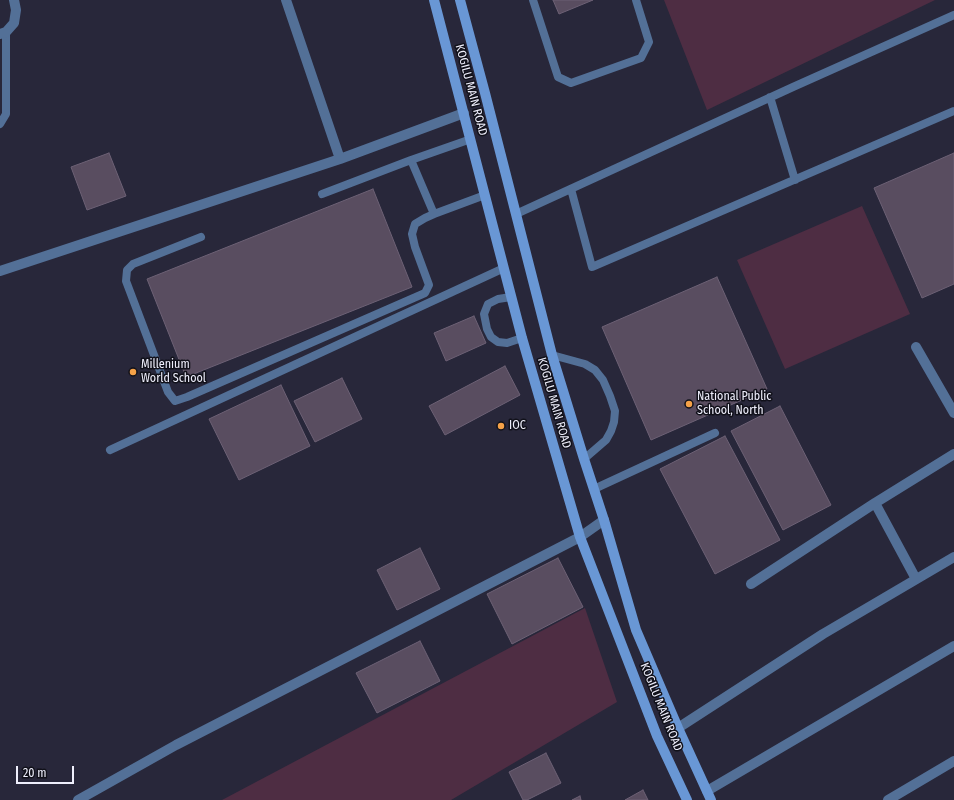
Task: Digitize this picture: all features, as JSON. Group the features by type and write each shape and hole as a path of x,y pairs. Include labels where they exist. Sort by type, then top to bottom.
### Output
{"main road":[{"name":"KOGILU MAIN ROAD","path":"434,0 522,338 580,537 657,736 687,800"},
{"name":"KOGILU MAIN ROAD","path":"460,0 552,355 604,520 636,630 678,728 709,795"}],"street":[{"path":"3,33 14,23 16,10 14,0"},
{"path":"286,0 340,159"},
{"path":"0,271 340,159 464,113"},
{"path":"916,348 954,413"},
{"path":"751,584 875,502 954,454"},
{"path":"875,502 916,579"},
{"path":"78,800 176,745 580,537 604,520"},
{"path":"678,728 823,634 954,557"},
{"path":"709,795 954,646"},
{"path":"888,800 954,761"}],"lane":[{"path":"533,0 558,77 571,83 641,58 649,42 636,0"},
{"path":"516,214 770,97 954,15"},
{"path":"0,124 6,114 3,33"},
{"path":"770,97 796,180"},
{"path":"571,189 592,267 954,111"},
{"path":"322,194 471,139"},
{"path":"412,160 434,214"},
{"path":"201,237 133,264 127,270 126,281 168,392 175,400 187,397 426,293 429,285 415,247 412,234 415,224 434,214 485,195"},
{"path":"110,450 504,268"},
{"path":"511,297 498,299 488,304 484,314 487,329 491,337 498,342 507,343 522,338"},
{"path":"552,355 585,364 596,370 603,380 615,411 614,422 606,440 584,459"},
{"path":"594,489 714,433"}],"shaded area":[{"path":"664,0 935,0 707,110"},
{"path":"862,206 910,314 785,369 737,260"},
{"path":"585,608 617,702 451,800 222,800"}],"building":[{"path":"553,0 593,0 559,14"},
{"path":"109,153 126,196 87,210 71,167"},
{"path":"954,153 954,284 922,298 874,188"},
{"path":"373,189 412,287 186,377 147,279"},
{"path":"717,277 767,389 651,440 602,327"},
{"path":"474,316 486,343 446,361 434,333"},
{"path":"505,366 520,395 445,435 429,406"},
{"path":"342,378 362,419 315,442 294,401"},
{"path":"281,385 310,446 239,480 209,419"},
{"path":"780,406 831,505 783,530 731,431"},
{"path":"725,436 780,540 715,574 660,469"},
{"path":"420,548 440,589 397,610 377,570"},
{"path":"558,558 583,607 512,644 487,594"},
{"path":"420,641 440,681 377,713 356,673"},
{"path":"546,753 561,783 527,800 523,800 509,772"},
{"path":"643,790 648,800 625,800"},
{"path":"580,796 581,800 572,800"}],"place":[{"name":"Millenium World School","path":"133,372"},
{"name":"National Public School, North","path":"689,404"},
{"name":"IOC","path":"501,426"}]}
